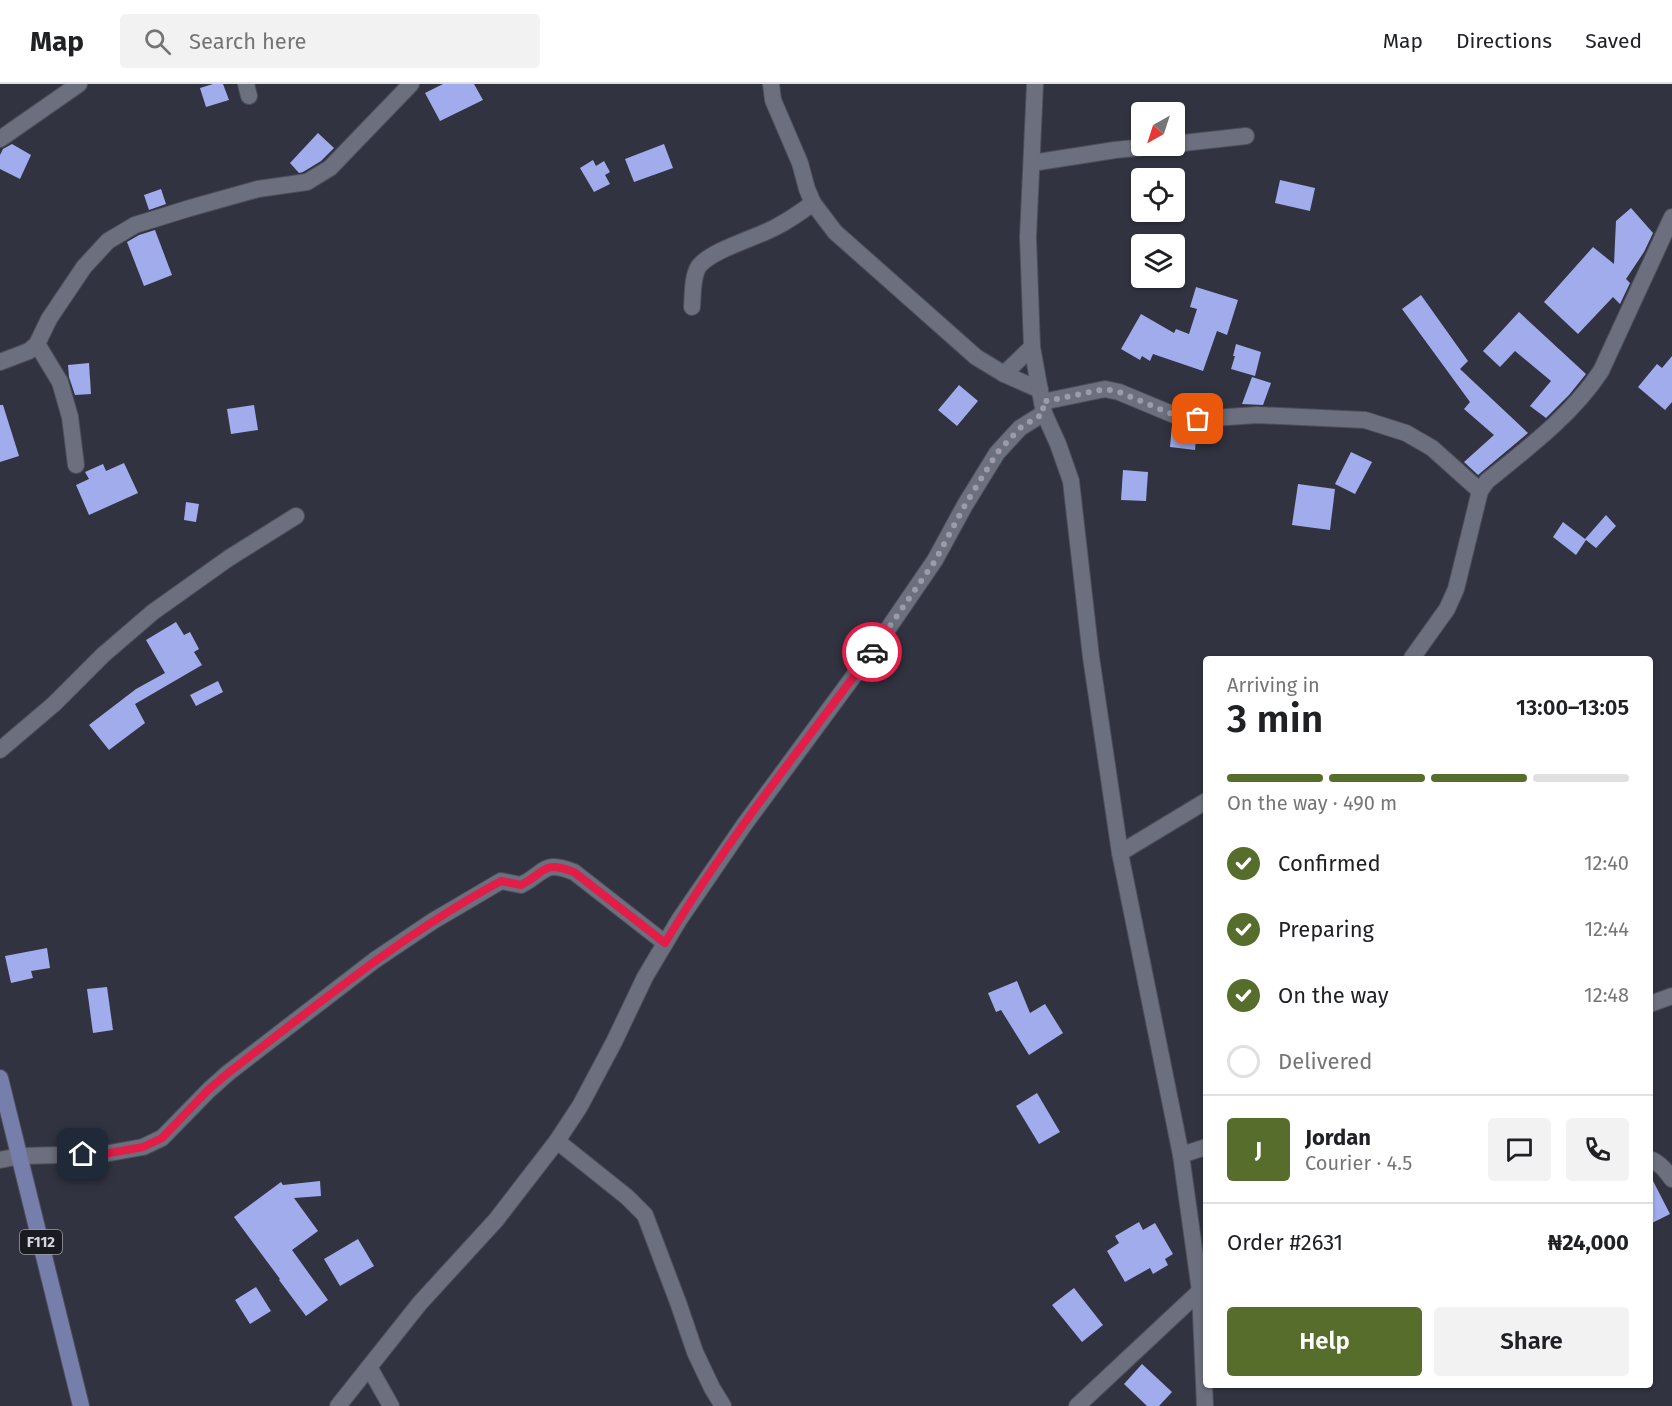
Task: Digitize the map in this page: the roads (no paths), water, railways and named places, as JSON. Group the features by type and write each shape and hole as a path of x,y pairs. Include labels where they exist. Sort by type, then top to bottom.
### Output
{"main road":[{"name":"F112","path":"0,1078 81,1406"}],"street":[{"path":"0,139 79,84"},
{"path":"0,362 29,351 37,344 49,319 84,267 108,241 135,225 190,208 258,189 307,182 330,168 411,84"},
{"path":"771,84 773,100 800,164 807,189 813,202 836,232 976,357 1042,402"},
{"path":"1035,84 1028,237 1032,347 1042,402 1071,481 1091,657 1120,852 1181,1155 1200,1291 1203,1360"},
{"path":"1185,143 1246,136"},
{"path":"1032,163 1131,148"},
{"path":"692,307 694,281 698,268 706,260 776,228 813,202"},
{"path":"1413,656 1447,609 1456,589 1480,491 1487,482 1549,430 1594,382 1672,217"},
{"path":"37,344 60,382 70,417 75,465"},
{"path":"1004,374 1032,347"},
{"path":"338,1406 420,1303 496,1220 557,1141 580,1106 645,977 679,920 744,825 881,639 935,561 965,505 997,453 1042,402 1105,389 1119,392 1179,417 1198,419 1257,415 1365,420 1406,433 1432,448 1480,491"},
{"path":"0,750 54,704 103,655 153,612 229,558 296,516"},
{"path":"1120,852 1203,803"},
{"path":"0,1160 20,1156 104,1154 143,1147 162,1138 208,1090 228,1073 375,960 433,921 501,881 521,885 543,868 557,866 574,872 665,943"},
{"path":"1653,1003 1672,996"},
{"path":"557,1141 627,1197 645,1215 695,1352 712,1389 723,1406"},
{"path":"1181,1155 1203,1148"},
{"path":"1653,1161 1666,1170 1672,1179"},
{"path":"1077,1406 1200,1291"},
{"path":"369,1367 391,1406"},
{"path":"1204,1388 1205,1406"}]}
